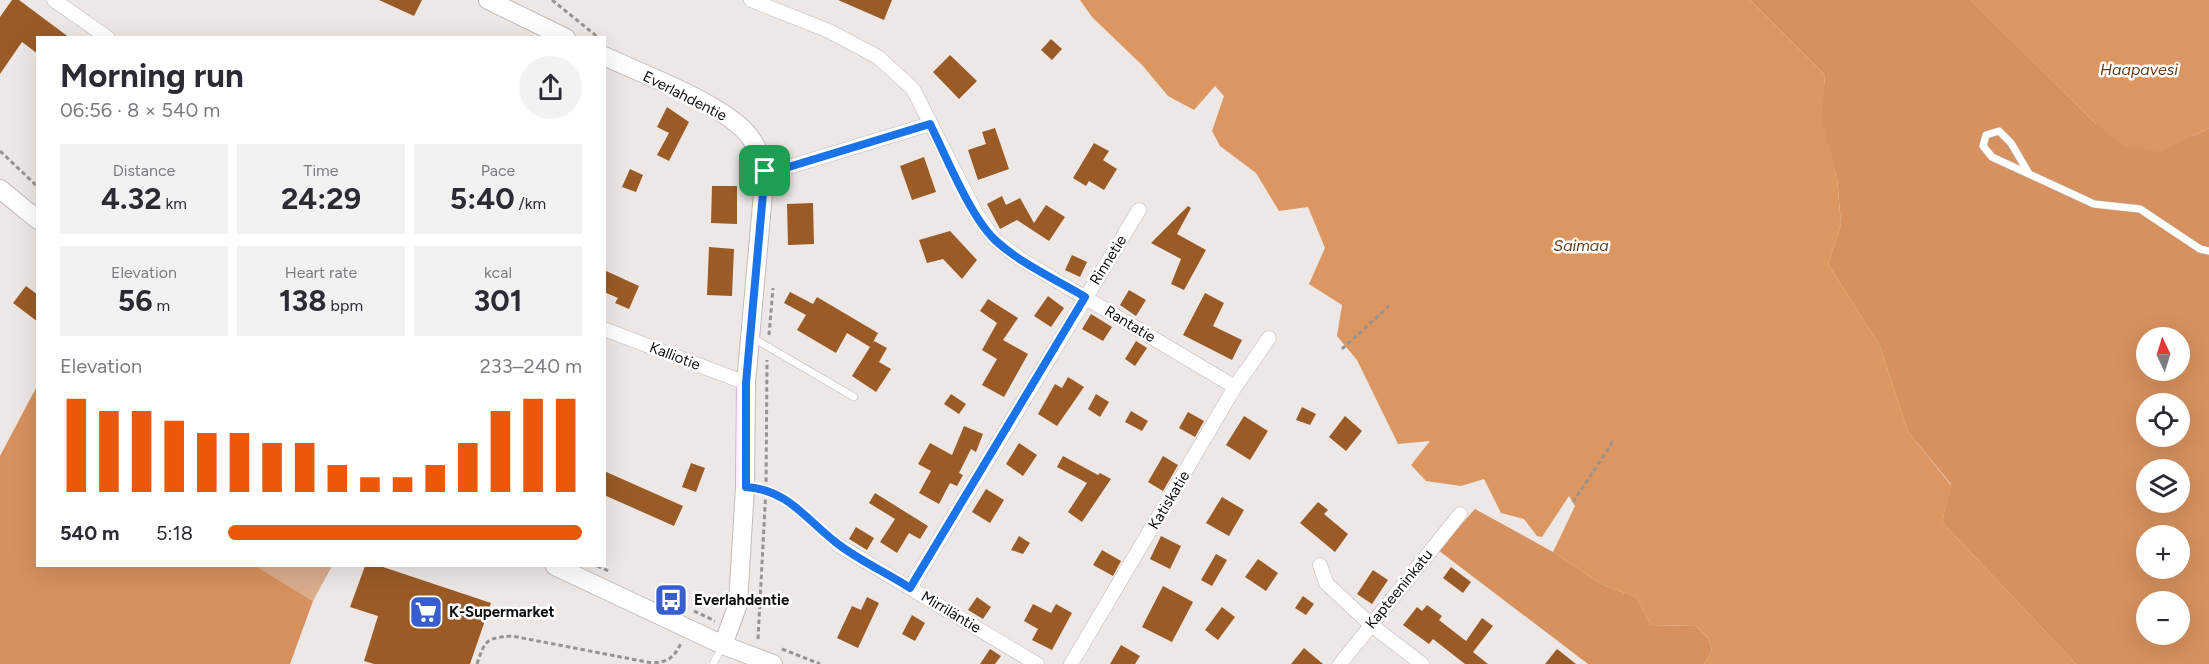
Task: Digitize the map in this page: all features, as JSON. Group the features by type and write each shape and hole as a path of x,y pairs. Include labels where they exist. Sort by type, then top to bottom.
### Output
{"street":[{"path":"54,0 105,36"},
{"path":"488,0 562,36"},
{"name":"Rantatie","path":"751,0 820,27 878,57 913,89 976,213 994,239 1022,260 1235,387"},
{"name":"Everlahdentie","path":"606,57 713,108 736,123 750,136 761,154 765,171 746,383 746,487 738,604 732,628 723,645"},
{"path":"765,171 782,169 930,124"},
{"path":"0,189 36,218"},
{"name":"Rinnetie","path":"910,588 1139,210"},
{"name":"Kalliotie","path":"606,330 746,383"},
{"name":"Katiskatie","path":"1071,664 1235,387 1269,338"},
{"name":"Kapteeninkatu","path":"1340,664 1460,514"},
{"name":"Mirriläntie","path":"838,545 1036,664"},
{"path":"1320,565 1326,583 1370,624 1422,664"},
{"path":"558,567 692,620 723,645 776,656"}],"lane":[{"path":"2028,172 2011,143 2000,131 1986,135 1983,146 1992,157 2094,204 2140,209 2200,249 2209,251"},
{"path":"750,336 854,398"},
{"path":"713,664 723,645"}],"path":[{"path":"552,0 597,36"},
{"path":"0,151 36,185"},
{"path":"1342,349 1389,306"},
{"path":"1573,502 1614,440"},
{"path":"746,487 766,488 792,503 838,545"},
{"path":"599,567 618,575"},
{"path":"477,664 484,643 494,637 512,636 652,663 665,662 675,656 692,620 688,608"},
{"path":"692,620 732,628 768,644"},
{"path":"776,656 820,664"}],"shaded area":[{"path":"1750,0 1971,0 2096,124 2193,136 2209,128 2209,664 2076,664 1942,522 1951,484 1908,432 1880,346 1828,264 1841,224 1837,177 1821,122 1825,75"},
{"path":"36,388 36,567 258,567 313,601 290,664 0,664 0,456"},
{"path":"1475,509 1553,552 1603,585 1636,597 1651,625 1696,626 1709,639 1712,651 1704,664 1588,664 1438,550"},
{"path":"258,567 331,567 313,601"}],"water":[{"name":"Saimaa","path":"1080,0 1750,0 1825,75 1822,122 1837,177 1841,224 1828,264 1880,346 1908,432 1951,485 1942,522 2076,664 1704,664 1712,651 1709,639 1696,626 1651,625 1636,597 1603,585 1553,552 1575,506 1569,496 1542,537 1537,536 1524,519 1501,513 1484,479 1461,486 1426,481 1411,465 1430,441 1398,444 1357,360 1337,336 1342,305 1309,284 1325,248 1308,207 1279,211 1256,173 1220,146 1212,131 1224,96 1215,86 1194,110 1168,96 1143,66 1092,17"},
{"name":"Haapavesi","path":"1971,0 2209,0 2209,128 2160,152 2124,146 2096,124"}],"building":[{"path":"12,0 19,0 67,36 36,36 36,52 22,42 0,74 0,17"},
{"path":"379,0 422,0 414,16"},
{"path":"838,0 892,0 884,20"},
{"path":"1051,39 1062,49 1052,60 1041,50"},
{"path":"950,55 977,81 959,99 933,72"},
{"path":"667,107 689,122 669,161 657,155 669,133 657,127"},
{"path":"995,128 1009,169 978,180 968,150 986,144 982,132"},
{"path":"1094,143 1109,151 1103,160 1117,169 1104,190 1089,181 1086,186 1073,178"},
{"path":"924,157 936,192 912,200 900,166"},
{"path":"630,169 643,175 636,192 622,187"},
{"path":"712,186 737,186 737,224 711,223"},
{"path":"1002,196 1006,205 1020,198 1034,223 1046,205 1065,217 1049,241 1017,220 1000,229 987,204"},
{"path":"813,203 814,244 788,245 787,204"},
{"path":"1188,206 1191,208 1177,234 1206,250 1184,290 1171,284 1181,259 1151,243"},
{"path":"950,231 977,260 962,279 943,259 927,263 919,240"},
{"path":"709,247 734,249 732,296 707,295"},
{"path":"1072,255 1087,262 1080,277 1065,270"},
{"path":"606,271 639,286 629,309 615,303 618,298 606,293"},
{"path":"26,286 36,294 36,320 13,303"},
{"path":"1129,290 1146,300 1136,316 1120,305"},
{"path":"790,292 813,304 817,297 878,333 872,344 874,341 887,348 879,362 891,369 876,392 852,376 870,347 847,333 836,353 797,330 806,315 784,303"},
{"path":"1205,293 1224,303 1213,326 1242,340 1232,360 1183,335"},
{"path":"1048,296 1064,308 1051,327 1034,316"},
{"path":"988,299 1018,318 1003,340 1028,354 1004,397 982,385 997,359 982,350 997,323 980,311"},
{"path":"1091,314 1112,327 1103,341 1082,329"},
{"path":"1136,341 1147,348 1135,366 1125,359"},
{"path":"1068,377 1084,387 1057,426 1038,414 1055,384 1062,388"},
{"path":"951,394 966,404 959,414 944,404"},
{"path":"1096,394 1109,402 1100,417 1088,409"},
{"path":"1302,407 1316,414 1310,425 1296,420"},
{"path":"1131,411 1148,421 1142,431 1125,422"},
{"path":"1188,412 1204,421 1195,437 1179,428"},
{"path":"1244,416 1268,431 1250,460 1226,445"},
{"path":"1345,416 1362,431 1346,451 1329,437"},
{"path":"964,426 983,434 976,452 971,449 959,473 963,475 957,486 950,483 939,504 919,493 931,471 918,464 930,443 952,455"},
{"path":"1019,443 1037,455 1023,476 1006,464"},
{"path":"1063,456 1098,475 1100,473 1111,479 1082,522 1068,512 1087,483 1057,467"},
{"path":"1163,456 1178,465 1163,491 1148,482"},
{"path":"691,463 705,468 696,492 682,487"},
{"path":"606,472 683,506 674,526 606,496"},
{"path":"986,489 1004,500 990,523 972,512"},
{"path":"875,493 928,526 920,539 909,533 897,553 880,542 895,519 869,503"},
{"path":"1222,497 1244,510 1229,536 1206,523"},
{"path":"1318,502 1328,510 1324,514 1348,534 1335,552 1300,523"},
{"path":"856,527 874,538 867,550 849,539"},
{"path":"1019,536 1030,543 1023,554 1011,550"},
{"path":"1161,536 1181,546 1170,569 1150,559"},
{"path":"1102,550 1121,561 1113,576 1093,565"},
{"path":"1216,554 1227,560 1212,586 1201,580"},
{"path":"1258,559 1278,573 1266,591 1245,577"},
{"name":"K-Supermarket","path":"365,567 383,567 491,603 470,664 374,664 364,661 378,616 350,607"},
{"path":"1451,567 1471,582 1463,593 1443,578"},
{"path":"1373,570 1388,580 1372,604 1357,594"},
{"path":"1163,586 1193,602 1172,642 1142,627"},
{"path":"1303,596 1314,604 1306,615 1295,608"},
{"path":"867,597 879,603 858,648 837,638 852,606 861,610"},
{"path":"977,597 991,607 983,619 968,610"},
{"path":"1033,604 1051,613 1056,604 1072,613 1052,650 1032,640 1038,629 1024,621"},
{"path":"1427,605 1442,616 1439,620 1466,641 1482,618 1493,626 1473,652 1488,664 1465,664 1433,639 1429,644 1403,625 1417,607 1422,611"},
{"path":"1222,607 1235,617 1218,640 1205,630"},
{"path":"912,615 925,623 915,641 902,634"},
{"path":"1121,645 1140,656 1135,664 1110,664"},
{"path":"1304,648 1323,664 1291,664"},
{"path":"990,649 1001,656 995,664 980,664"},
{"path":"1557,649 1576,664 1545,664"}],"place":[{"name":"Everlahdentie","path":"671,600"},
{"name":"K-Supermarket","path":"426,612"}],"route":[{"path":"930,124 976,213 994,239 1022,260 1085,297 910,588 838,545 792,503 766,488 746,487 746,383 765,171 782,169 930,124"}]}
